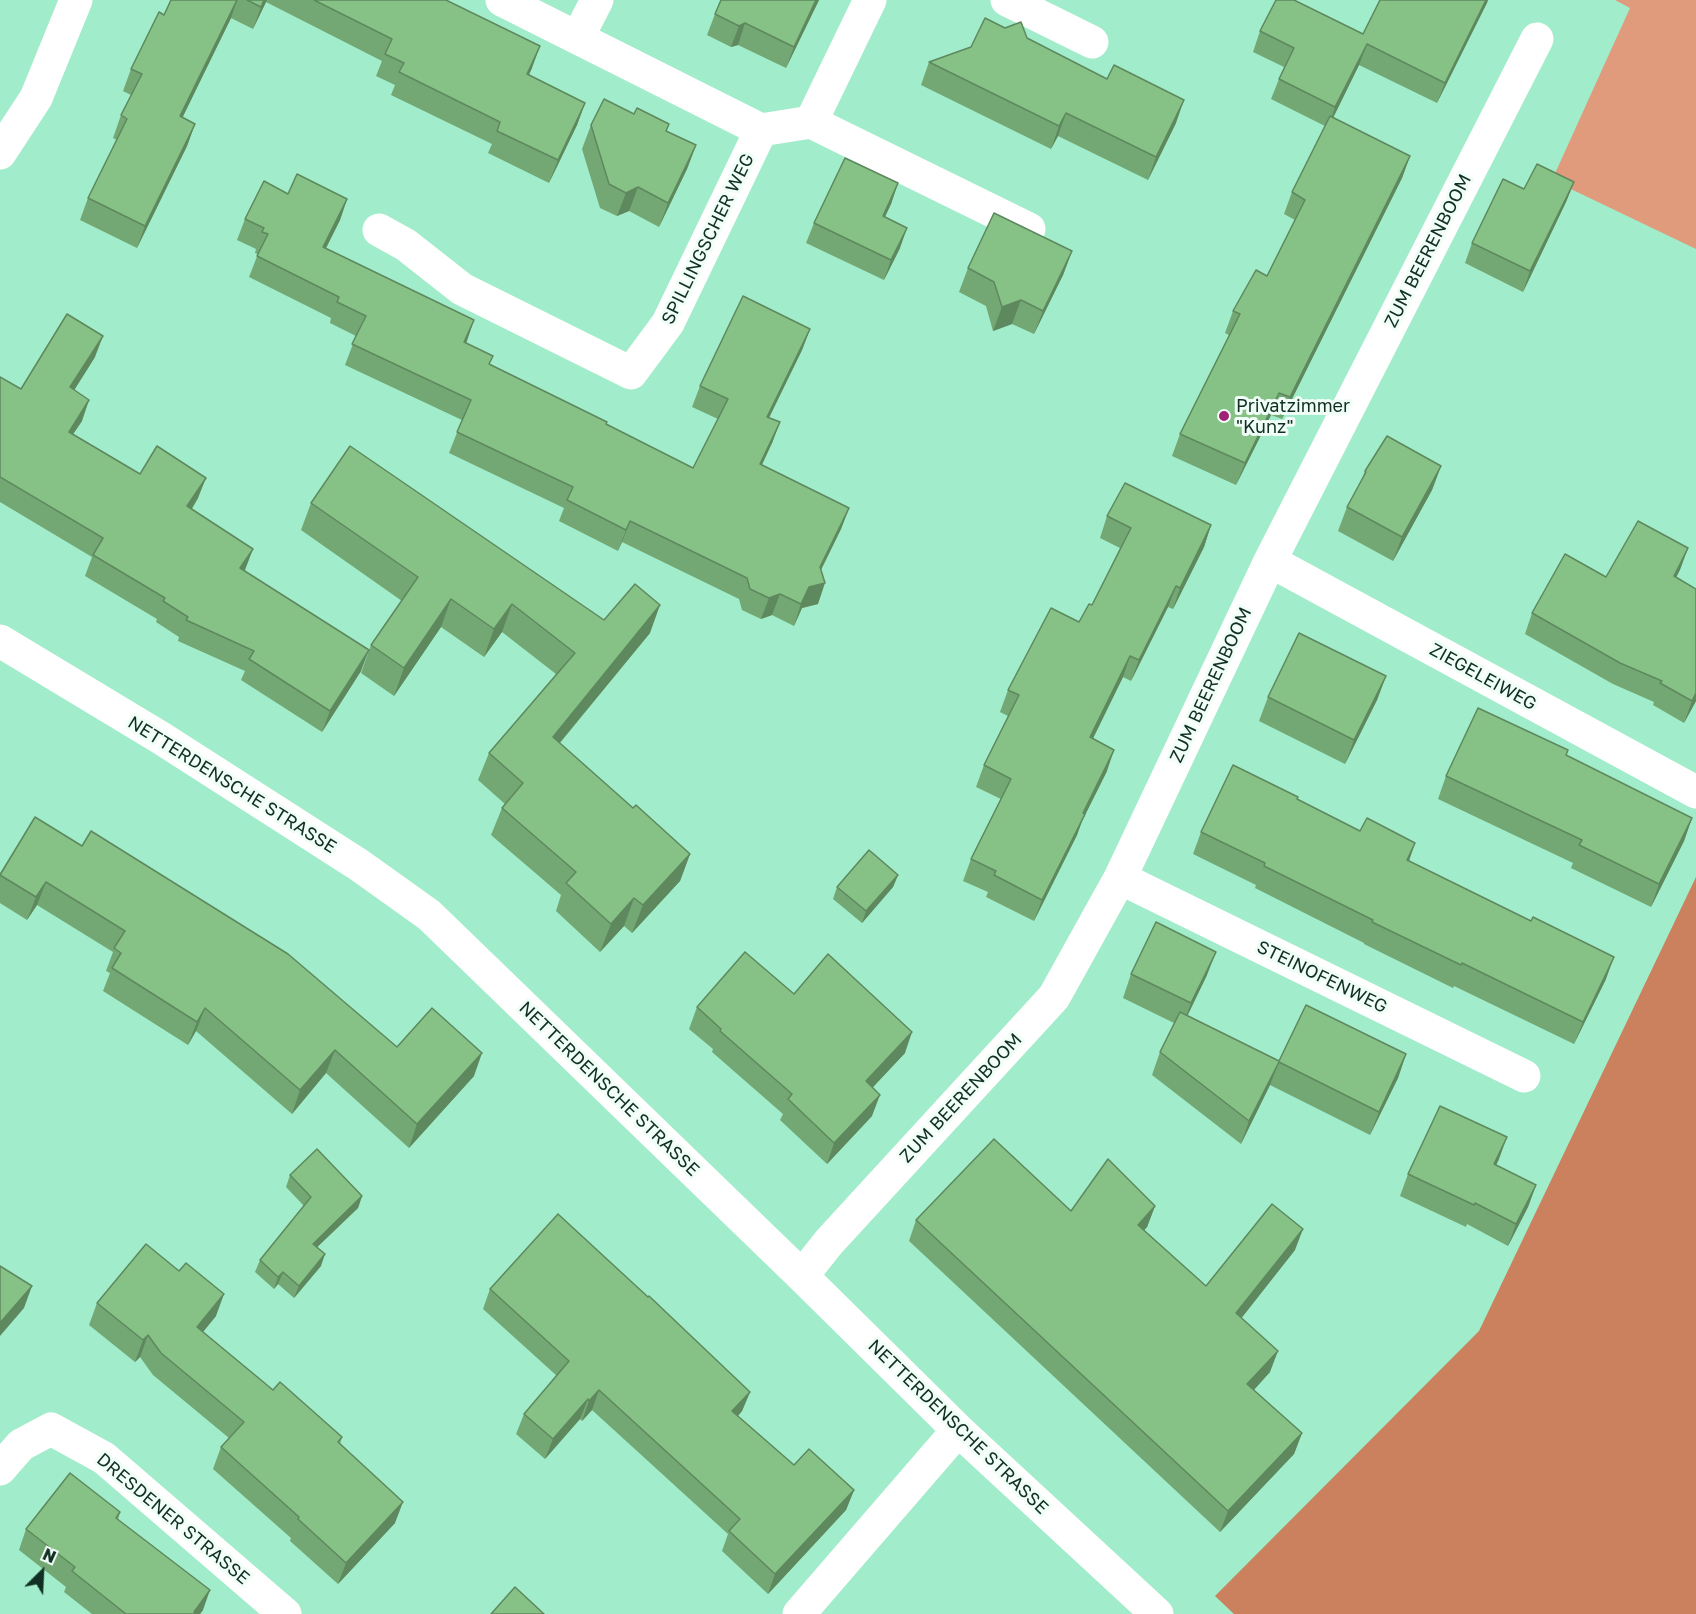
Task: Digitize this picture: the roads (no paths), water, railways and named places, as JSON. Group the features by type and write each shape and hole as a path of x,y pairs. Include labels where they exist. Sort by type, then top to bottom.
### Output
{"street":[{"path":"0,153 36,98 76,0"},
{"path":"502,0 761,130 811,122 1029,229"},
{"path":"578,37 597,0"},
{"path":"811,122 870,0"},
{"path":"1007,0 1092,42"},
{"name":"ZUM BEERENBOOM","path":"802,1276 829,1242 1054,997 1120,878 1270,561 1537,39"},
{"name":"SPILLINGSCHER WEG","path":"379,230 406,245 462,289 631,373 668,323 761,130"},
{"name":"ZIEGELEIWEG","path":"1270,561 1696,792"},
{"name":"NETTERDENSCHE STRASSE","path":"0,641 180,751 358,865 429,915 958,1430 1158,1614"},
{"name":"STEINOFENWEG","path":"1120,878 1524,1076"},
{"name":"DRESDENER STRASSE","path":"0,1469 21,1445 51,1429 104,1458 285,1614"},
{"path":"799,1614 958,1430"}],"place":[{"name":"Privatzimmer \"Kunz\"","path":"1224,416"}]}
